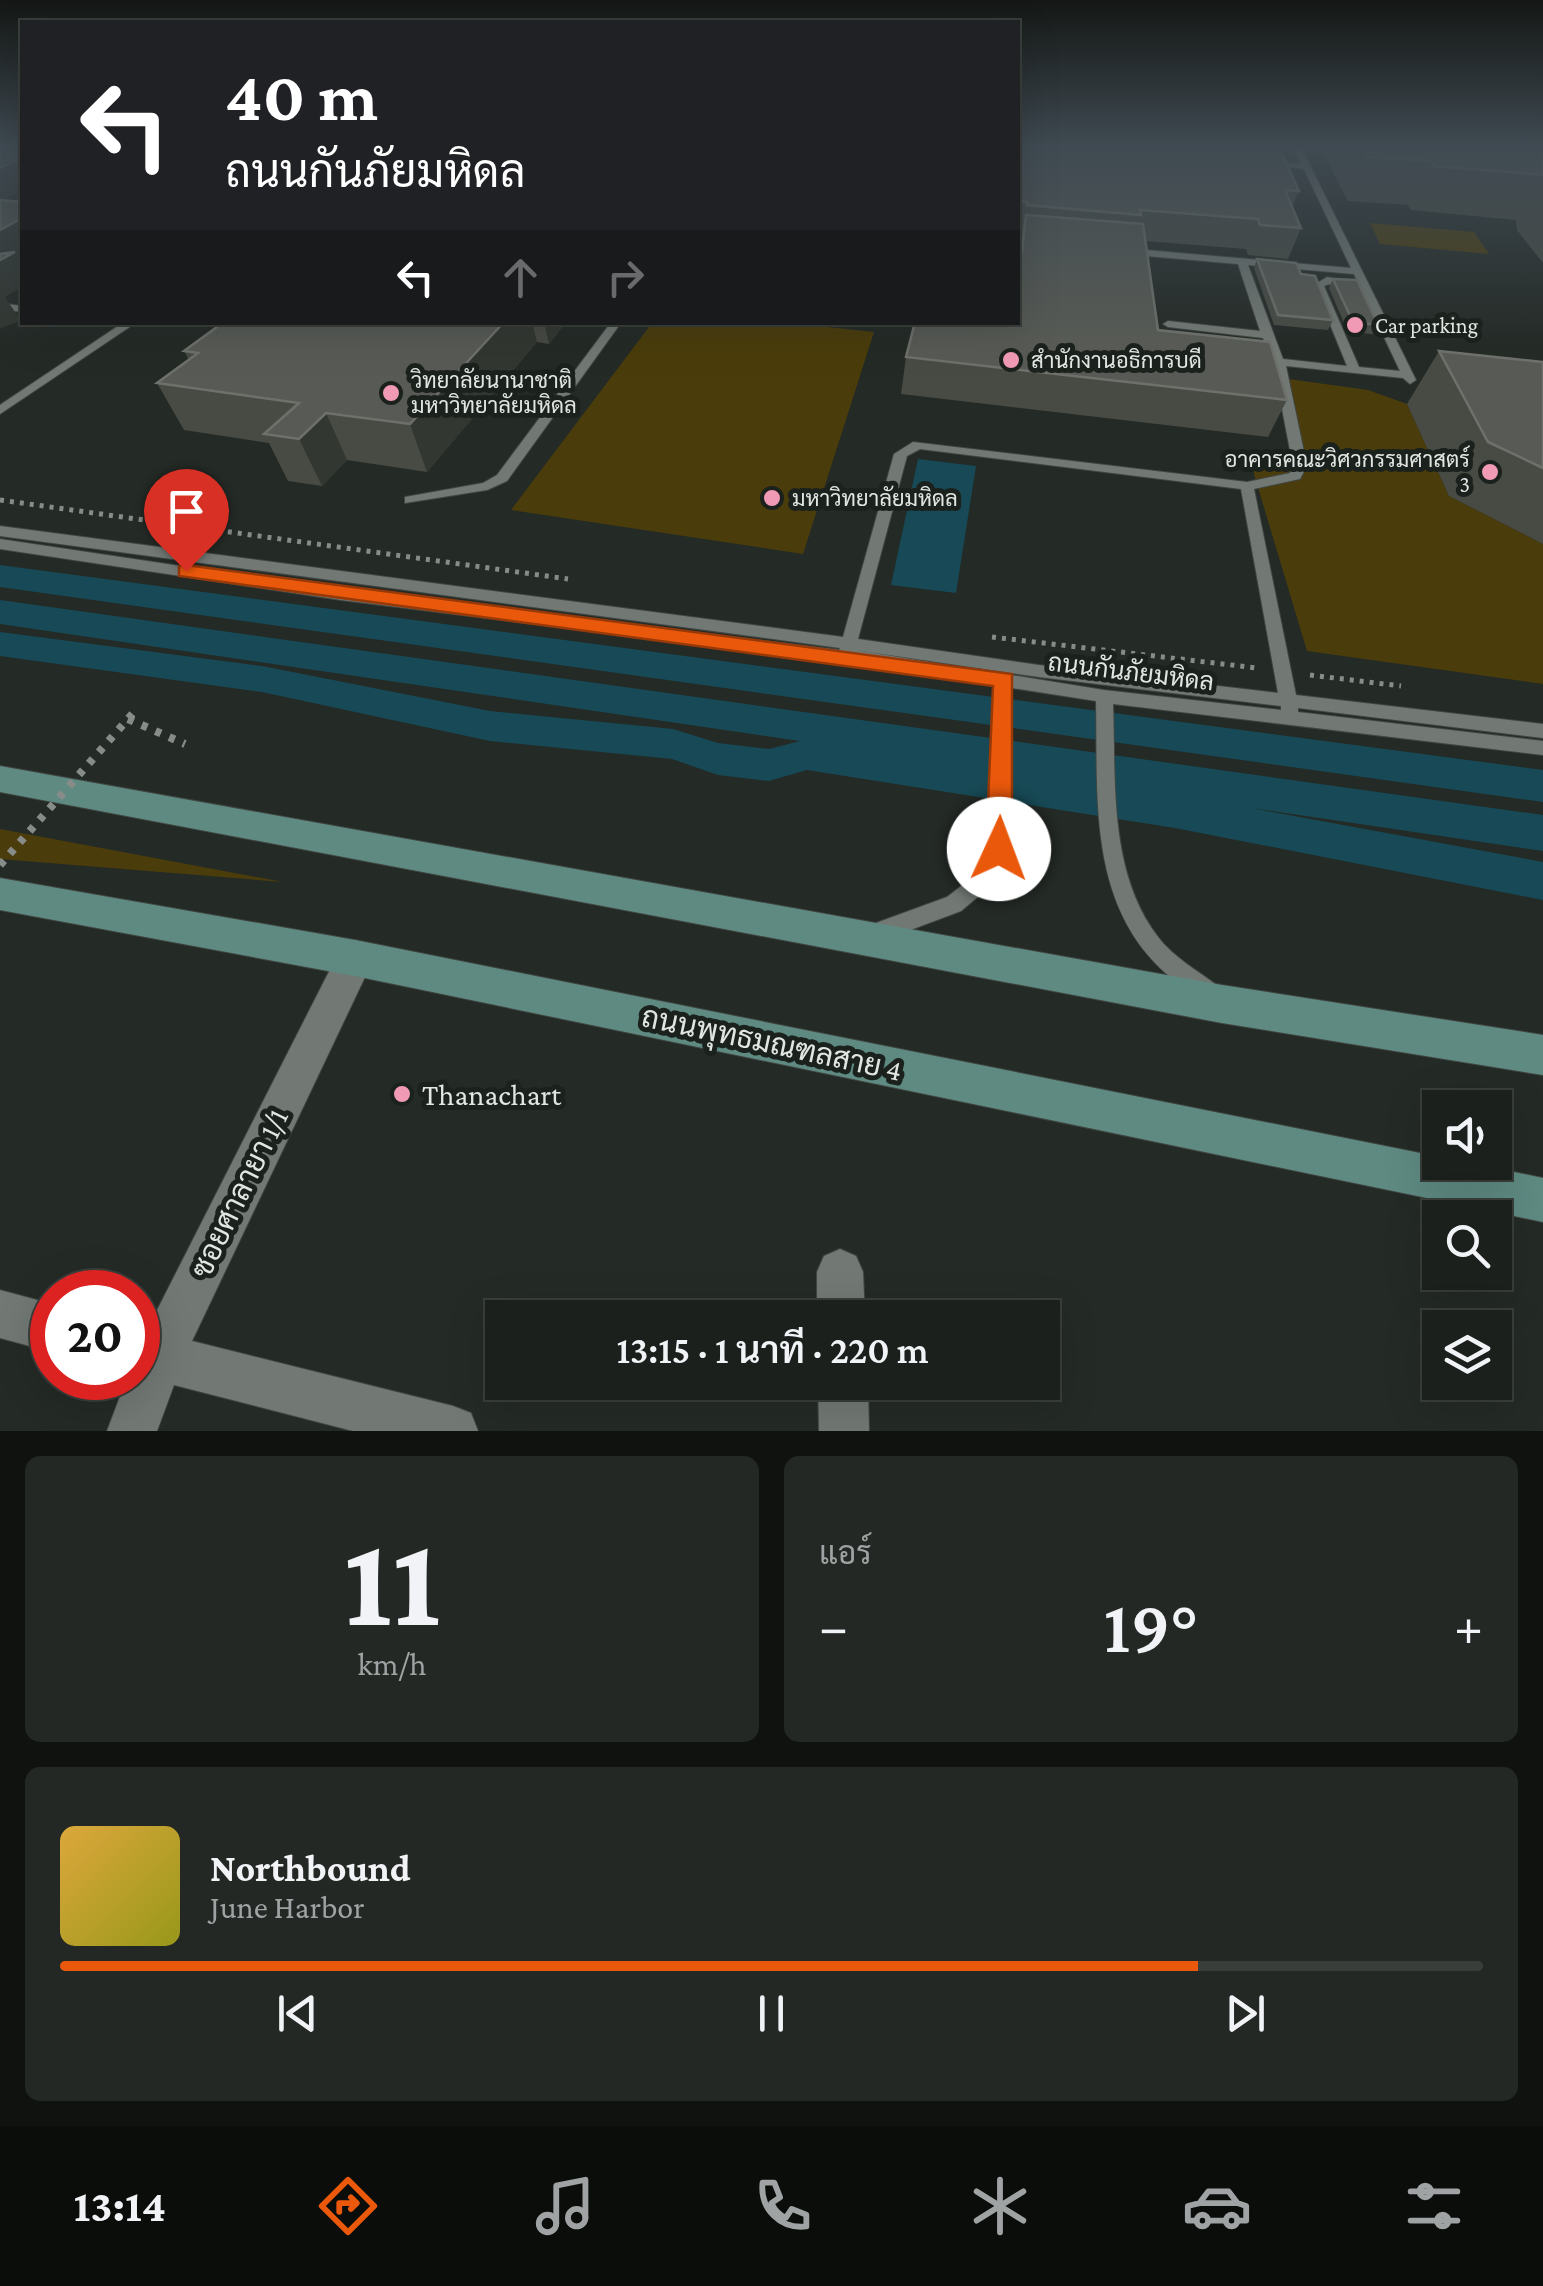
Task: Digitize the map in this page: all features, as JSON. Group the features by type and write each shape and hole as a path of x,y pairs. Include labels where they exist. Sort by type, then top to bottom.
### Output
{"main road":[{"path":"0,779 1222,1004 1543,1055"},
{"name":"ถนนพุทธมณฑลสาย 4","path":"0,894 355,958 1543,1200"}],"street":[{"name":"ซอยศาลายา 1/1","path":"160,1332 355,958"},
{"path":"0,1314 30,1322"},
{"path":"160,1358 453,1431"},
{"name":"ซอยศาลายา 1/1","path":"132,1431 139,1400"},
{"path":"843,1400 844,1431"}],"lane":[{"path":"1328,214 1409,379"},
{"path":"1111,250 1356,271"},
{"path":"847,650 901,454 907,448 918,445 1246,486 1295,476 1300,466 1281,367 1242,262"},
{"path":"1355,370 1319,285 1327,280 1361,283"},
{"path":"1168,324 1267,335"},
{"path":"0,400 113,325"},
{"path":"0,410 128,325"},
{"path":"410,500 487,486 502,478 614,327"},
{"path":"1281,367 1355,370 1432,386"},
{"path":"1281,367 1409,379"},
{"path":"1246,486 1290,708"},
{"name":"ถนนกันภัยมหิดล","path":"0,531 1290,708 1543,748"},
{"name":"ถนนกันภัยมหิดล","path":"0,544 341,595 847,650 1104,696 1543,731"},
{"path":"868,936 954,904 984,879 999,849 1004,680"},
{"path":"1104,696 1115,868 1131,912 1151,946 1222,1004"}],"path":[{"path":"0,500 586,582"},
{"path":"990,637 1412,688"},
{"path":"0,865 131,716 186,744"}],"shaded area":[{"path":"1370,223 1474,232 1489,254 1380,244"},
{"path":"650,325 809,325 874,332 803,554 511,510"},
{"path":"1274,377 1368,390 1407,404 1449,496 1543,544 1543,684 1307,651 1254,474 1254,459 1296,459"},
{"path":"0,829 283,882 0,859"}],"water":[{"path":"918,459 976,466 956,593 891,585"}],"building":[{"path":"0,214 20,214 20,219 0,230"},
{"path":"1190,214 1295,214 1301,228 1260,225 1258,219"},
{"path":"1026,215 1143,224 1158,330 1270,342 1287,400 906,357 914,325 1020,325"},
{"path":"1257,259 1296,263 1301,274 1315,276 1333,320 1278,315"},
{"path":"1333,279 1357,280 1378,325 1353,322"},
{"path":"220,325 501,325 410,424 326,413 299,439 264,434 299,403 157,383 198,353 184,351"},
{"path":"1439,351 1543,362 1543,468 1488,442"}],"waterway":[{"path":"0,576 1543,786"},
{"path":"0,612 1543,833"},
{"path":"0,644 262,679 490,726 673,744 718,759 769,765 807,755 1175,811 1543,881"}],"place":[{"name":"Car parking","path":"1355,325"},
{"name":"สำนักงานอธิการบดี","path":"1011,360"},
{"name":"วิทยาลัยนานาชาติ มหาวิทยาลัยมหิดล","path":"391,393"},
{"name":"อาคารคณะวิศวกรรมศาสตร์ 3","path":"1490,472"},
{"name":"มหาวิทยาลัยมหิดล","path":"772,498"},
{"name":"Thanachart","path":"402,1094"}],"route":[{"path":"186,571 341,595 846,656 1004,680 999,849"}]}
